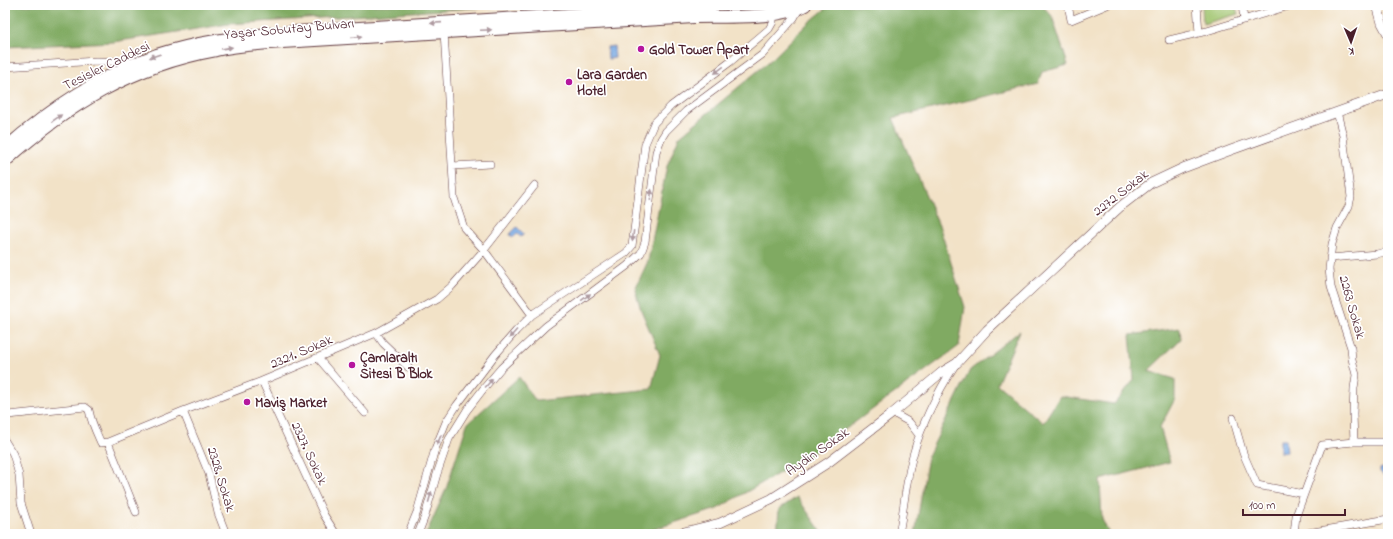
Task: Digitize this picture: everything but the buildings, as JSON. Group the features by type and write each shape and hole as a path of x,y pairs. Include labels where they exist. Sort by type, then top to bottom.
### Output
{"main road":[{"name":"Tesisler Caddesi","path":"5,148 38,120 70,98 103,80 139,62 158,55 219,40 250,36 713,5"},
{"name":"Yaşar Sobutay Bulvarı","path":"5,161 43,128 77,105 122,80 169,62 216,50 245,45 802,6"}],"street":[{"path":"1068,5 1071,20 1107,5"},
{"path":"1197,5 1199,33"},
{"path":"1242,5 1244,20"},
{"path":"1168,40 1199,33 1292,5"},
{"path":"1377,5 1382,23 1388,34"},
{"path":"418,534 450,439 467,410 484,388 501,368 546,326 627,266 641,253 645,242 656,152 666,131 686,111 763,54 794,18 802,6"},
{"path":"408,534 417,512 435,449 446,422 457,405 495,355 532,315 626,253 632,246 645,144 654,123 672,106 730,62 769,29 773,22 772,9"},
{"path":"444,32 454,198 464,228 484,250 532,315"},
{"path":"5,67 96,61 139,62"},
{"name":"2272 Sokak","path":"957,363 987,330 1115,211 1151,183 1183,168 1388,94"},
{"name":"2263 Sokak","path":"1337,112 1343,136 1351,196 1349,206 1337,228 1332,244 1329,269 1332,287 1351,348 1356,375 1352,414 1354,442"},
{"path":"452,166 490,164"},
{"name":"2321. Sokak","path":"108,442 183,411 262,381 376,333 437,299 452,286 484,250 535,185"},
{"path":"1330,258 1377,254 1388,251"},
{"path":"376,333 383,343 408,367"},
{"path":"318,358 365,413"},
{"path":"899,534 912,456 919,435 942,384 957,363"},
{"name":"Aydin Sokak","path":"676,534 720,523 771,499 828,462 893,413 942,372 957,363"},
{"name":"2327. Sokak","path":"262,381 324,515 336,534"},
{"path":"5,417 8,415 85,408 89,410 90,417 101,443 108,442 136,512"},
{"name":"2328. Sokak","path":"183,411 209,474 218,513 226,534"},
{"path":"893,413 909,422 919,435"},
{"path":"1233,418 1243,453 1257,485 1304,494"},
{"path":"5,441 13,454 19,475 21,503 30,534"},
{"path":"1294,534 1296,516 1322,446 1354,442 1388,442"},
{"path":"1302,534 1388,519"}],"green space":[{"path":"5,5 520,5 229,24 113,42 5,47"},
{"path":"830,5 1042,5 1052,16 1068,65 1042,72 1038,84 893,118 940,228 965,307 959,346 809,456 717,509 639,534 426,534 446,489 467,424 519,377 536,401 651,389 660,355 641,310 635,289 648,261 667,166 679,137 773,58 807,24"},
{"path":"1202,5 1235,5 1238,14 1203,24"},
{"path":"1180,328 1181,339 1148,371 1175,379 1175,399 1160,427 1170,462 1100,480 1102,519 1109,534 915,534 928,456 970,370 1020,331 997,384 1043,423 1060,396 1114,404 1134,380 1130,335"},
{"path":"797,497 823,534 777,534 779,509"}],"water":[{"path":"614,46 615,58 608,59 607,47"},
{"path":"517,227 524,234 521,237 517,234 514,237 511,236 510,234"},
{"path":"1280,440 1286,440 1287,452 1280,453"},
{"path":"1388,466 1388,477 1380,472 1380,469"}],"place":[{"name":"Gold Tower Apart","path":"641,49"},
{"name":"Lara Garden Hotel","path":"569,82"},
{"name":"Çamlaraltı Sitesi B Blok","path":"352,365"},
{"name":"Maviş Market","path":"247,402"}]}
